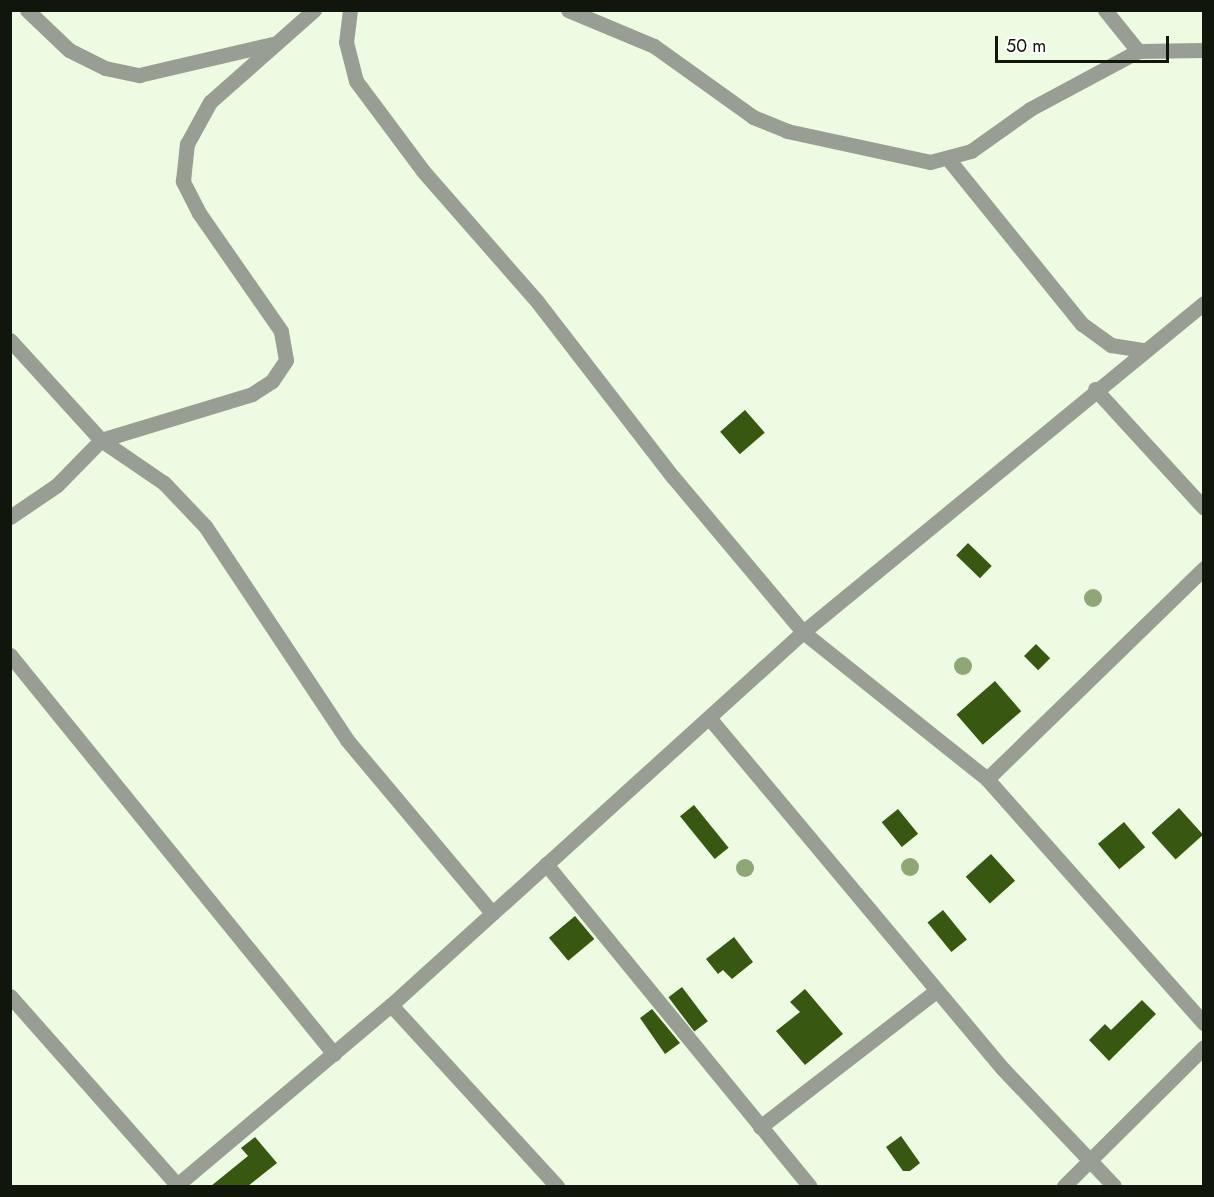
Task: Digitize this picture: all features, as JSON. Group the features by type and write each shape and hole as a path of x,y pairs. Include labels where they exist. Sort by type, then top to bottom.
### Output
{"street":[{"path":"27,10 69,50 105,69 140,75 276,43"},
{"path":"10,517 57,485 101,440 252,394 272,381 286,360 281,331 199,213 183,181 187,144 210,102 314,10"},
{"path":"350,10 346,42 356,81 423,171 536,300 674,477 803,633 987,779 1203,1023"},
{"path":"568,10 654,46 753,117 787,131 930,162 949,160 971,151 1075,82 1138,51 1203,50"},
{"path":"1105,10 1138,51"},
{"path":"949,160 1082,324 1111,345 1144,350"},
{"path":"10,996 177,1186 391,1005 546,864 711,720 803,633 1095,389 1203,303"},
{"path":"10,340 101,440 164,483 205,526 347,740 492,913"},
{"path":"1095,389 1203,508"},
{"path":"987,779 1203,568"},
{"path":"10,655 334,1054"},
{"path":"711,720 936,991 1089,1162 1114,1186"},
{"path":"546,864 810,1186"},
{"path":"760,1127 936,991"},
{"path":"391,1005 557,1186"},
{"path":"1064,1186 1203,1047"}],"building":[{"path":"745,410 765,433 740,454 720,432"},
{"path":"968,543 992,566 980,578 956,555"},
{"path":"1036,644 1050,658 1038,670 1024,656"},
{"path":"995,681 1021,711 983,745 957,714"},
{"path":"694,805 729,848 715,859 680,816"},
{"path":"1179,808 1203,835 1176,860 1152,833"},
{"path":"898,809 918,834 902,847 882,822"},
{"path":"1124,822 1145,847 1119,869 1098,844"},
{"path":"991,854 1015,881 990,904 966,877"},
{"path":"943,910 967,940 951,952 927,923"},
{"path":"575,916 594,939 568,961 549,938"},
{"path":"734,937 753,962 732,979 723,970 718,974 706,959"},
{"path":"682,987 708,1021 694,1032 668,997"},
{"path":"805,989 843,1034 805,1065 776,1031 800,1012 790,1002"},
{"path":"1142,1000 1156,1014 1109,1061 1089,1040 1105,1024 1111,1030"},
{"path":"652,1009 680,1043 665,1054 640,1018"},
{"path":"901,1136 920,1163 910,1171 903,1171 886,1147"},
{"path":"255,1137 277,1163 248,1186 211,1186 248,1156 241,1148"}]}
